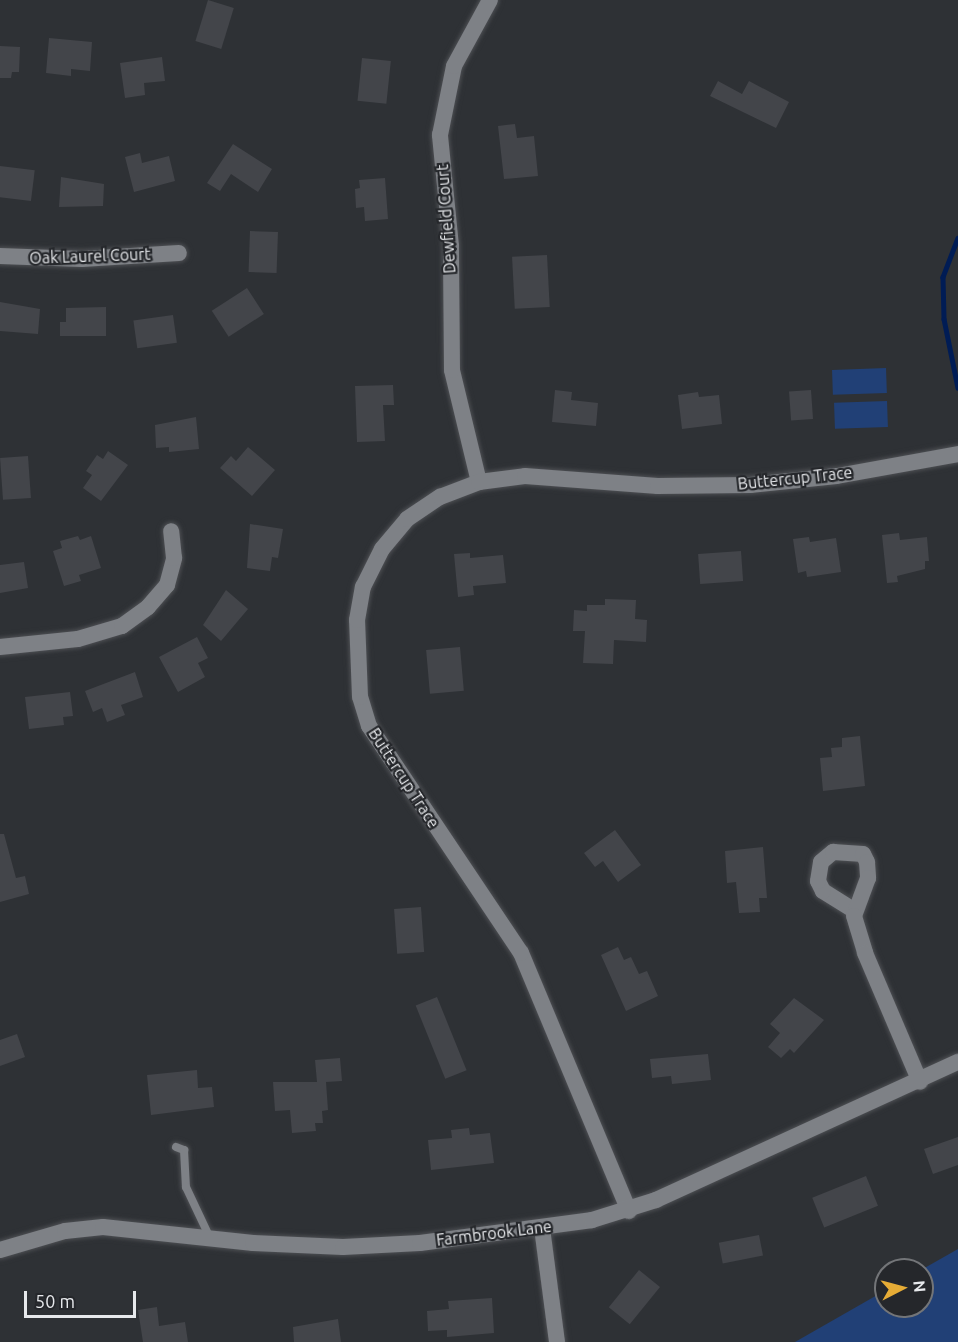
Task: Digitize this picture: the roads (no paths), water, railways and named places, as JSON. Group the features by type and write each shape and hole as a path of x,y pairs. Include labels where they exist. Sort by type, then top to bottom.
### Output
{"street":[{"name":"Dewfield Court","path":"479,482 452,370 451,246 440,135 454,66 490,0"},
{"name":"Oak Laurel Court","path":"0,256 82,259 179,253"},
{"name":"Buttercup Trace","path":"629,1211 521,953 369,726 360,697 357,620 363,586 382,549 407,519 432,502 479,482 525,476 658,486 750,485 837,476 958,454"},
{"path":"0,647 78,639 122,626 148,607 167,585 174,558 171,531"},
{"path":"855,911 865,953 920,1082"},
{"name":"Farmbrook Lane","path":"0,1250 65,1231 103,1227 210,1238 343,1247 420,1243 542,1227 629,1211 920,1082 958,1062"},
{"path":"542,1227 557,1342"}],"lane":[{"path":"176,1147 184,1150 186,1187 210,1238"}],"waterway":[{"path":"958,238 943,277 944,319 958,388"}]}
